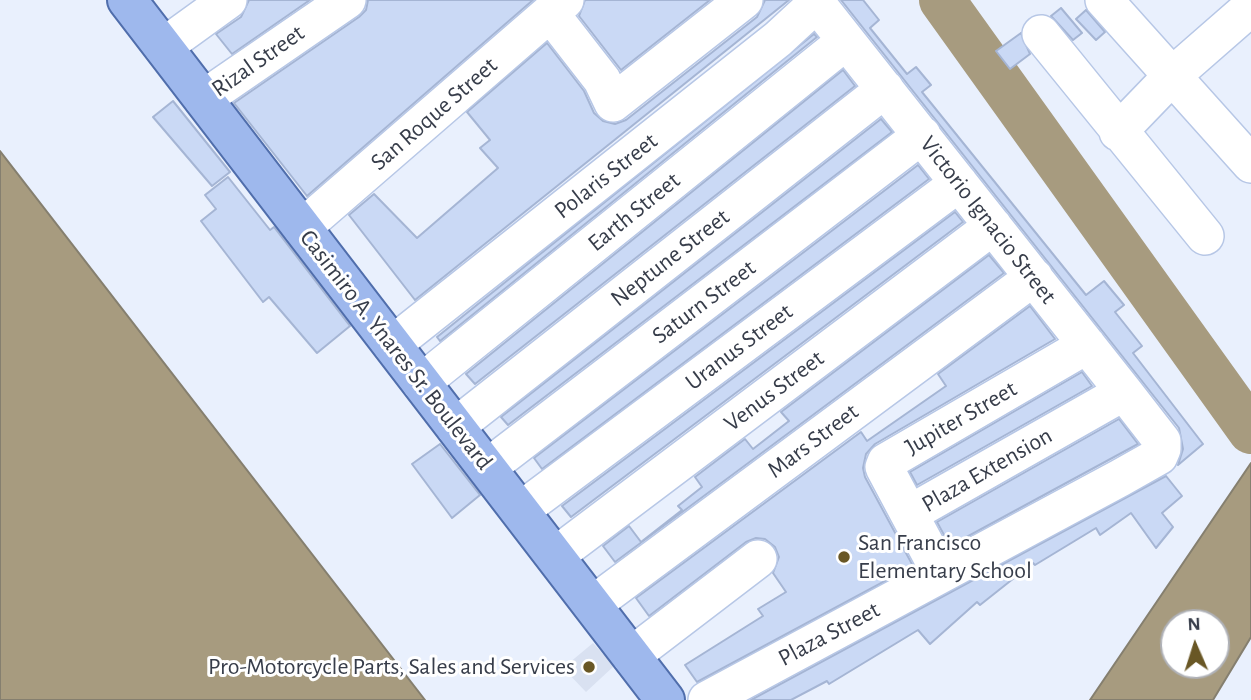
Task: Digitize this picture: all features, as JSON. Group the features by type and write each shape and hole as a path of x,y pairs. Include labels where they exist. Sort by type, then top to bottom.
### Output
{"main road":[{"name":"Casimiro A. Ynares Sr. Boulevard","path":"127,0 665,700"}],"street":[{"path":"163,47 228,0"},
{"name":"Rizal Street","path":"203,99 347,0"},
{"path":"557,6 613,103 744,0"},
{"path":"1106,1 1172,76 1246,148"},
{"name":"Victorio Ignacio Street","path":"816,2 1162,441"},
{"name":"Polaris Street","path":"392,345 778,39 816,2"},
{"name":"San Roque Street","path":"302,228 557,6"},
{"path":"1118,132 1172,76 1251,7"},
{"path":"1041,34 1205,236"},
{"name":"Earth Street","path":"421,383 846,41"},
{"name":"Neptune Street","path":"455,427 885,89"},
{"name":"Saturn Street","path":"487,468 922,135"},
{"name":"Uranus Street","path":"520,511 959,183"},
{"name":"Venus Street","path":"555,556 993,226"},
{"name":"Mars Street","path":"592,605 1034,277"},
{"name":"Jupiter Street","path":"909,514 884,467 886,462 1087,345"},
{"name":"Plaza Extension","path":"941,575 909,514 1124,392"},
{"name":"Plaza Street","path":"707,700 1159,456 1162,441"},
{"path":"631,656 758,559"}],"shaded area":[{"path":"0,151 425,700 0,700"},
{"path":"1251,463 1251,637 1230,672 1230,609 1160,609 1160,679 1226,679 1213,700 1090,700"},
{"name":"Pro-Motorcycle Parts, Sales and Services","path":"593,643 614,666 586,692 563,668"}],"building":[{"path":"249,0 310,0 232,54 216,34 241,17"},
{"path":"368,0 533,0 307,196 234,103 359,17 366,10"},
{"path":"585,0 710,0 621,70 579,16"},
{"path":"765,0 789,0 415,300 349,215 374,194 417,238 498,168 480,148 490,140 467,112 547,43 584,91 594,113 603,121 615,124 626,120 757,17"},
{"path":"841,0 863,0 879,20 870,28 907,74 916,67 931,85 922,92 1086,295 1104,281 1124,305 1115,312 1142,346 1133,353 1203,444 1178,465 1183,449 1179,428"},
{"path":"1061,8 1082,33 1073,40 1051,16"},
{"path":"1086,10 1105,32 1096,40 1076,19"},
{"path":"1021,33 1030,54 1010,69 996,51"},
{"path":"814,34 817,37 440,341 437,337"},
{"path":"843,70 855,86 475,384 466,374"},
{"path":"173,101 230,172 212,186 153,117"},
{"path":"881,119 892,132 508,425 501,417"},
{"path":"918,165 929,179 542,469 534,458"},
{"path":"228,177 270,230 274,227 350,326 317,353 269,297 263,302 201,221 216,209 205,195"},
{"path":"955,212 963,222 571,517 562,506"},
{"path":"989,255 1004,273 615,562 603,546 629,526 641,542 682,510 678,506 702,487 695,477 745,439 753,449 789,421 781,412"},
{"path":"1030,306 1055,339 875,444 866,454 863,468 865,477 913,566 697,682 685,665 763,616 758,609 786,592 773,573 779,557 775,547 765,539 756,538 746,542 649,616 636,598 861,432 867,441 946,386 938,374"},
{"path":"1082,372 1092,386 917,485 910,472"},
{"path":"1119,419 1138,444 950,546 937,522"},
{"path":"440,444 480,495 452,518 412,464"},
{"path":"1166,476 1182,496 1162,513 1173,527 1156,548 1131,513 1100,535 1096,528 1035,565 1033,563 980,605 977,602 930,644 918,630 829,684 827,681 791,700 751,700"}],"waterway":[{"path":"942,0 1251,431"}],"place":[{"name":"San Francisco Elementary School","path":"844,557"},
{"name":"Pro-Motorcycle Parts, Sales and Services","path":"589,667"}]}
